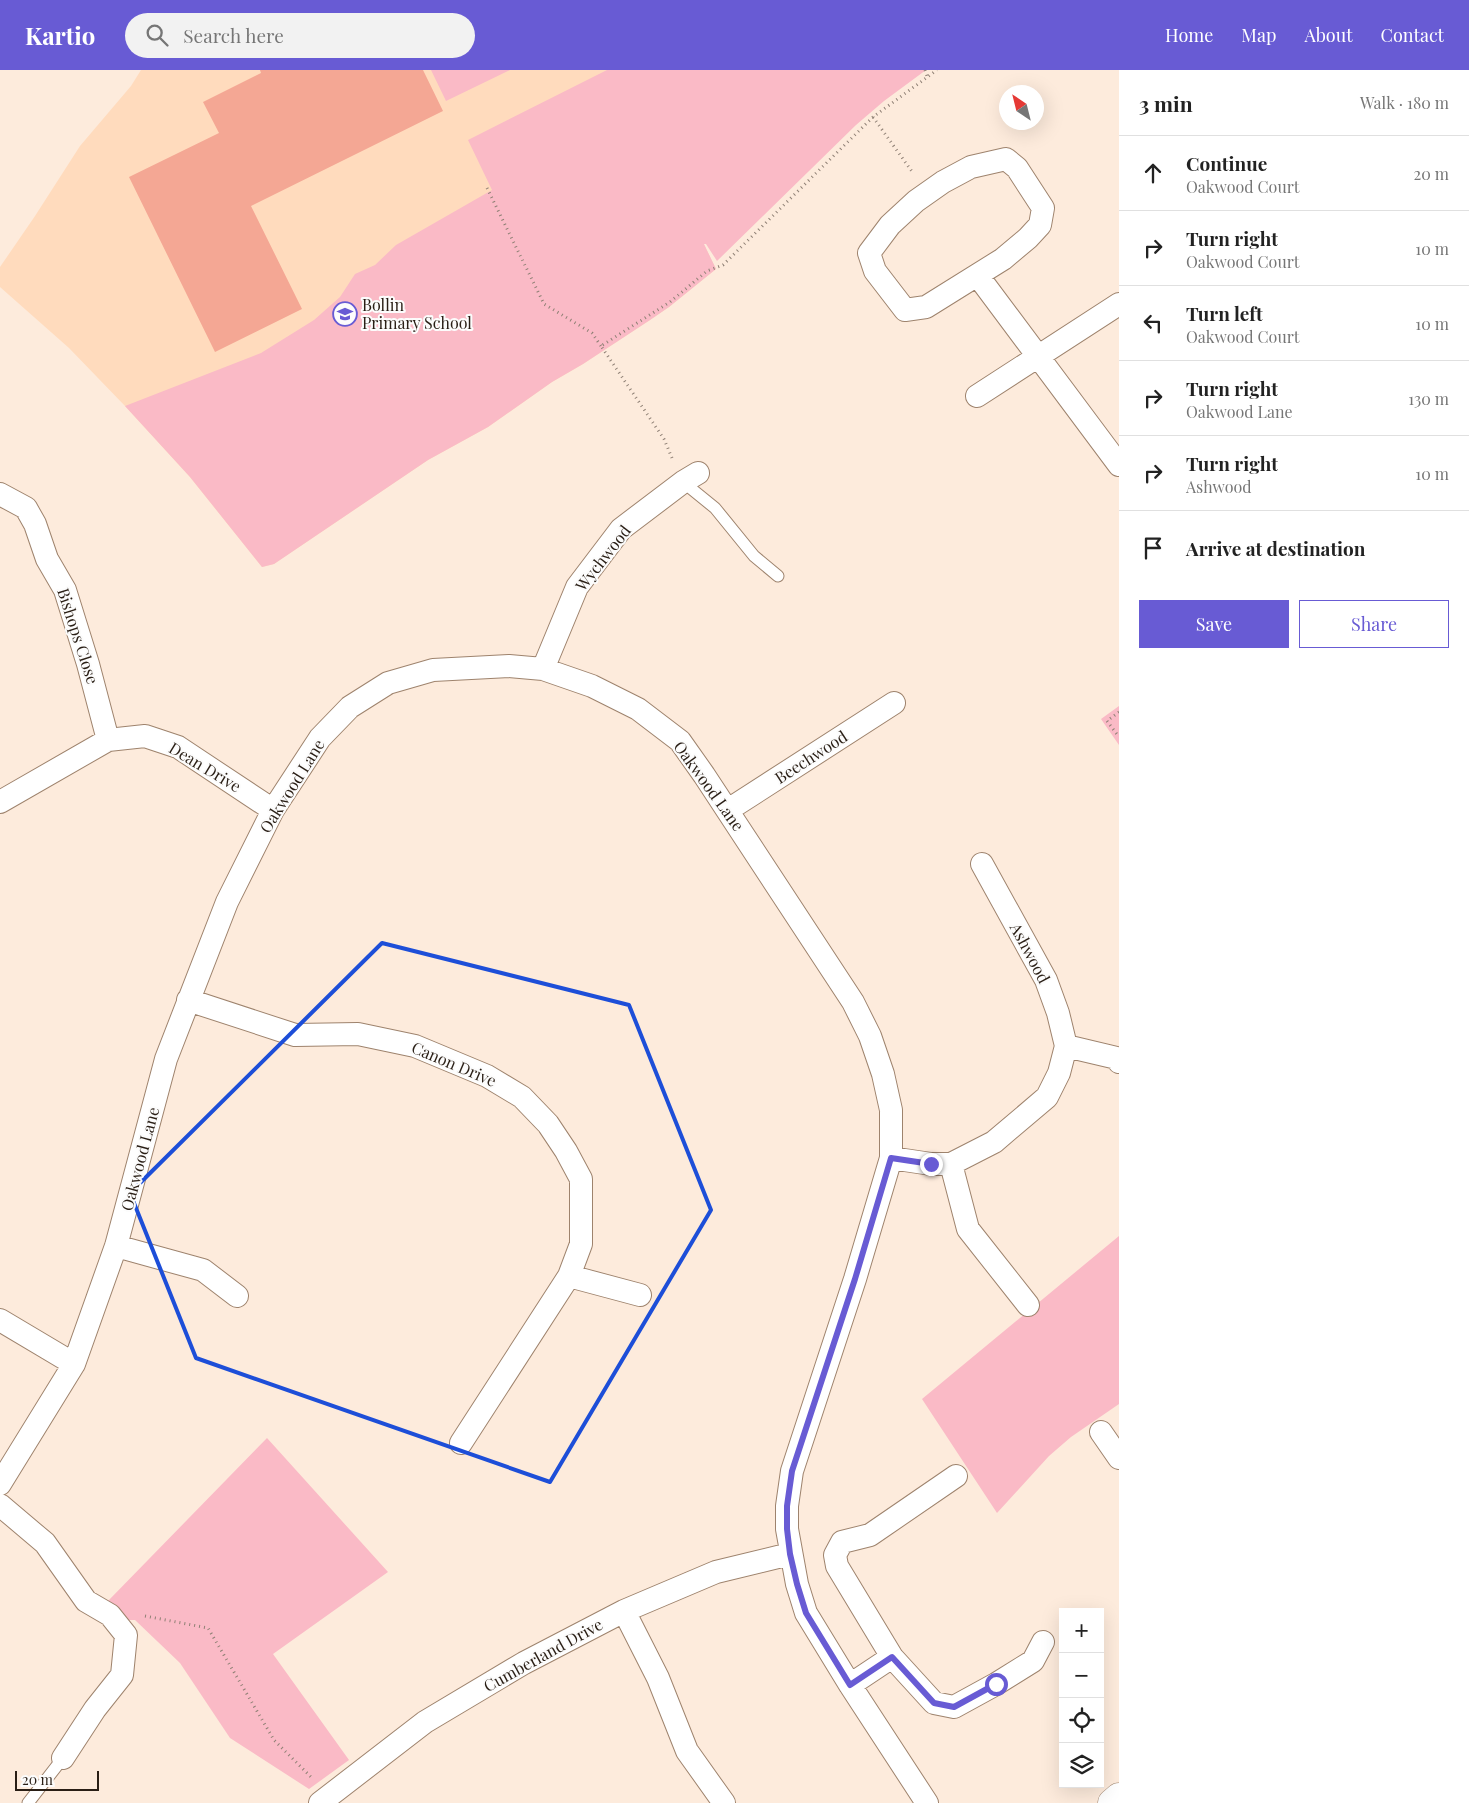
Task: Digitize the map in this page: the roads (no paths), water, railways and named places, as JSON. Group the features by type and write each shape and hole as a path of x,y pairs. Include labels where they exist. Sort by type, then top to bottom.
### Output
{"street":[{"path":"1006,160 1017,168 1043,208 1040,225 1003,259 978,276 926,307 905,310 875,271 869,253 890,225 927,193 943,182 972,167 1006,160"},
{"path":"978,276 1119,465"},
{"path":"977,396 1039,358 1119,304"},
{"name":"Wychwood","path":"543,669 577,588 621,529 690,478"},
{"name":"Bishops Close","path":"0,494 26,508 35,524 47,559 66,590 108,740"},
{"name":"Oakwood Lane","path":"0,1484 74,1364 116,1246 166,1059 227,902 273,810 320,738 350,707 388,683 433,670 509,666 543,669 592,686 638,709 680,741 728,810 853,1002 870,1036 883,1074 891,1110 891,1158 855,1279 792,1471 787,1529 790,1554 806,1613 850,1685 927,1803"},
{"name":"Beechwood","path":"728,810 894,703"},
{"name":"Dean Drive","path":"0,802 108,740 145,736 178,747 273,810"},
{"name":"Ashwood","path":"891,1158 931,1164 951,1164 994,1142 1047,1097 1059,1072 1066,1046 1058,1013 1046,980 982,864"},
{"name":"Canon Drive","path":"188,1000 295,1035 358,1034 415,1046 487,1076 522,1097 548,1124 566,1151 581,1179 581,1244 569,1276 461,1443"},
{"path":"1066,1046 1117,1058 1119,1062"},
{"path":"951,1164 968,1229 1028,1305"},
{"path":"116,1246 203,1270 237,1296"},
{"path":"569,1276 640,1295"},
{"path":"0,1320 74,1364"},
{"path":"1101,1432 1119,1458"},
{"path":"956,1476 870,1535 842,1542 835,1555 837,1566 892,1657 934,1703 954,1707 1034,1661 1043,1642"},
{"path":"0,1504 45,1543 86,1601 110,1615 126,1635 122,1675 95,1709 63,1758"},
{"name":"Cumberland Drive","path":"325,1799 425,1722 524,1663 624,1611 716,1572 790,1554"},
{"path":"624,1611 658,1678 687,1751 724,1803"},
{"path":"850,1685 892,1657"},
{"path":"1112,1803 1119,1797"}],"lane":[{"path":"690,478 754,556 778,576"},
{"path":"28,1803 63,1758"}],"place":[{"name":"Bollin Primary School","path":"345,314"}]}
